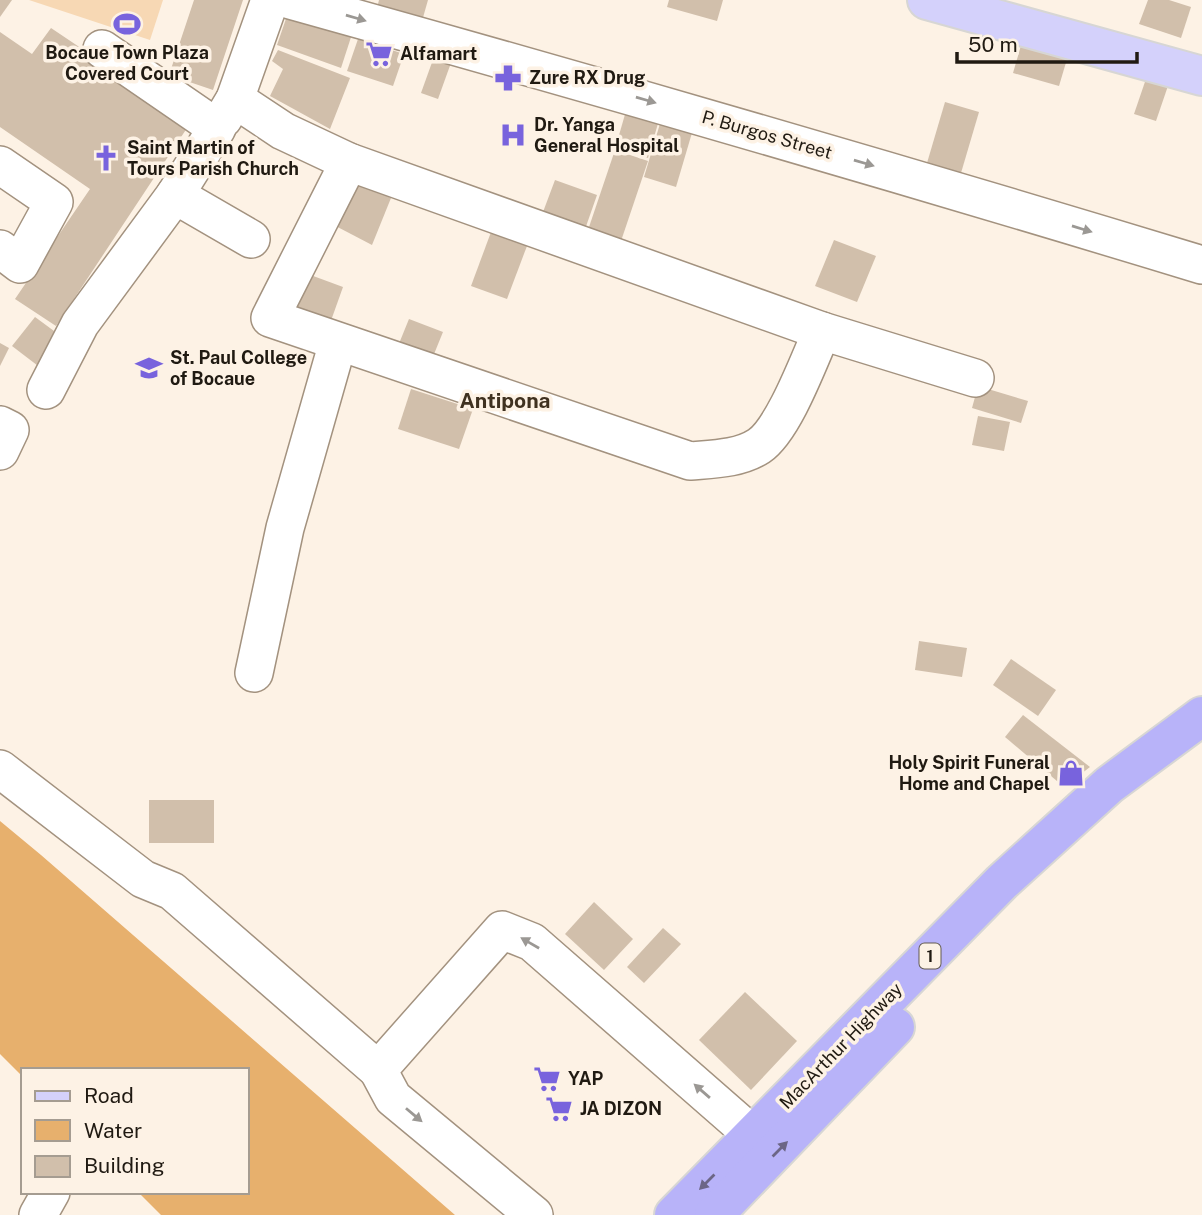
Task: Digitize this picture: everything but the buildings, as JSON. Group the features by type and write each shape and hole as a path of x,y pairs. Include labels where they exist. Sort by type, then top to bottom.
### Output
{"highway":[{"name":"MacArthur Highway","path":"674,1215 1002,883 1110,785 1202,716"},
{"name":"MacArthur Highway","path":"714,1215 832,1095 1005,911 1132,797 1202,747"}],"main road":[{"path":"927,0 1202,76"}],"street":[{"path":"46,390 80,324 176,195 226,114 270,0"},
{"name":"P. Burgos Street","path":"290,0 636,97 1202,265"},
{"path":"102,49 226,114 283,131 349,162 822,331 975,378"},
{"path":"349,162 270,318 690,461 727,458 760,446 784,416 822,331"},
{"path":"0,164 54,202 20,264 0,249"},
{"path":"176,195 251,239"},
{"path":"254,673 285,528 338,342"},
{"path":"0,425 10,430 0,451"},
{"path":"0,769 143,879 172,891 378,1070 393,1098 534,1215"},
{"path":"378,1070 502,930 532,942 754,1136"},
{"path":"37,1215 50,1194"}],"shaded area":[{"name":"Bocaue Town Plaza Covered Court","path":"29,0 163,0 150,40"}],"water":[{"path":"0,821 455,1215 161,1215 140,1194 248,1194 248,1068 21,1068 21,1075 0,1054"}],"place":[{"name":"Bocaue Town Plaza Covered Court","path":"127,24"},
{"name":"Alfamart","path":"379,54"},
{"name":"Zure RX Drug","path":"508,78"},
{"name":"Dr. Yanga General Hospital","path":"513,135"},
{"name":"Saint Martin of Tours Parish Church","path":"106,158"},
{"name":"St. Paul College of Bocaue","path":"149,368"},
{"name":"Holy Spirit Funeral Home and Chapel","path":"1071,773"},
{"name":"YAP","path":"547,1079"},
{"name":"JA DIZON","path":"559,1109"}],"district":[{"name":"Antipona","path":"505,401"}]}
